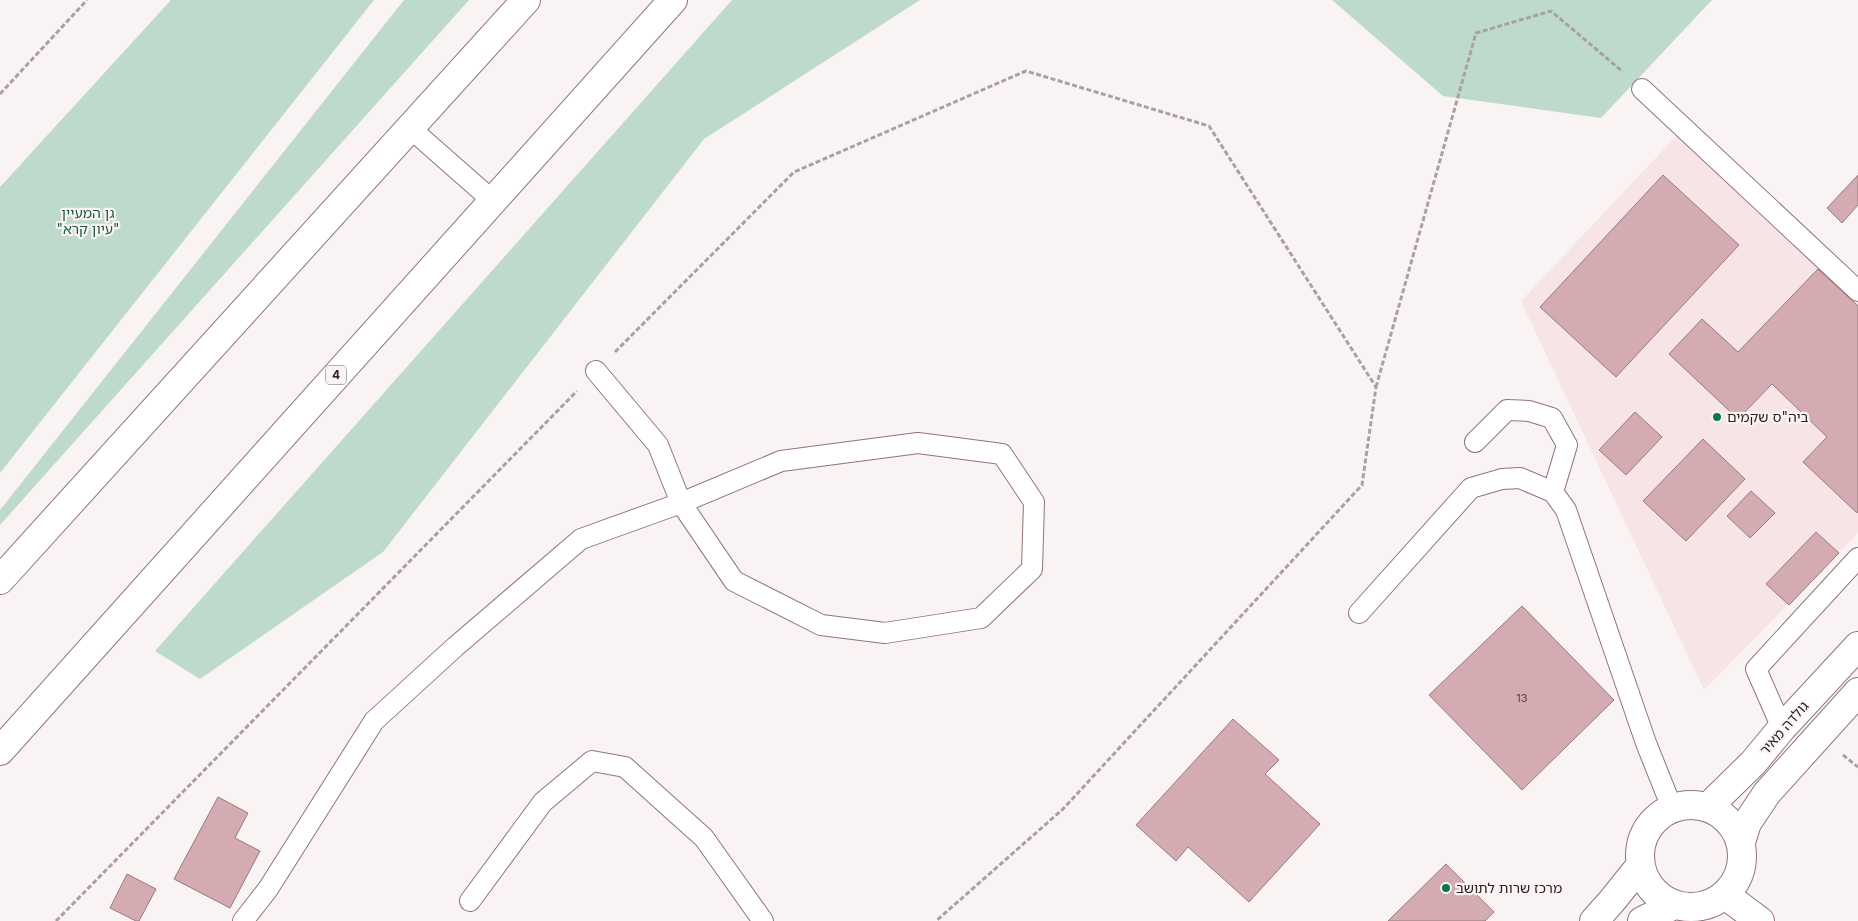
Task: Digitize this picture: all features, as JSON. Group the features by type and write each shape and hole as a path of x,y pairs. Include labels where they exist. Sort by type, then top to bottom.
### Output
{"main road":[{"path":"0,580 526,0"},
{"name":"4","path":"0,751 673,0"},
{"name":"גולדה מאיר","path":"1708,807 1754,763 1782,728 1858,646"},
{"path":"1741,842 1735,830 1723,816 1708,807 1690,805 1672,808 1652,822 1642,839 1639,857 1640,866 1646,882 1658,896 1674,904 1699,907 1710,904 1725,895 1740,873 1741,842 1747,823 1767,793 1858,692"},
{"path":"1594,921 1640,866"},
{"path":"1725,895 1760,921"},
{"path":"1642,921 1674,904"}],"lane":[{"path":"1642,88 1858,291"},
{"path":"410,128 493,201"},
{"path":"243,921 268,889 374,721 455,647 581,539 681,503 781,461 918,443 1002,454 1034,502 1032,569 981,618 885,633 822,625 734,581 681,503 658,445 596,372"},
{"path":"1475,442 1507,410 1529,411 1552,418 1567,445 1553,492"},
{"path":"1359,613 1471,488 1502,478 1520,478 1553,492 1566,510 1646,743 1672,808"},
{"path":"1782,728 1756,669 1858,558"},
{"path":"470,901 543,802 592,761 626,767 704,838 763,921"}],"path":[{"path":"0,94 86,0"},
{"path":"1376,387 1476,33 1551,11 1642,88"}],"shaded area":[{"name":"ביה\"ס שקמים","path":"1681,131 1858,300 1858,533 1704,690 1521,301"}],"green space":[{"name":"גן המעיין \"עיון קרא\"","path":"171,0 374,0 0,473 0,187"},
{"path":"404,0 469,0 0,525 0,510"},
{"path":"732,0 920,0 704,139 383,552 200,679 155,651"},
{"path":"1332,0 1712,0 1601,118 1443,96"}],"building":[{"path":"1663,175 1739,245 1616,377 1540,307"},
{"path":"1858,175 1858,205 1842,223 1827,208"},
{"path":"1818,269 1858,306 1857,513 1803,462 1827,437 1772,384 1738,419 1669,354 1702,319 1738,352"},
{"path":"1635,412 1662,437 1626,475 1599,450"},
{"path":"1703,439 1745,479 1686,541 1643,501"},
{"path":"1751,491 1775,513 1750,538 1727,516"},
{"path":"1816,532 1839,553 1789,605 1766,584"},
{"path":"1522,606 1614,700 1522,790 1429,695"},
{"path":"1233,719 1279,760 1265,774 1320,824 1249,902 1188,847 1176,861 1136,825"},
{"path":"218,797 248,813 235,838 260,851 230,908 174,879"},
{"name":"מרכז שרות לתושב","path":"1446,864 1494,912 1485,921 1388,921"},
{"path":"127,874 156,889 139,921 110,908"}],"place":[{"name":"ביה\"ס שקמים","path":"1717,417"},
{"name":"מרכז שרות לתושב","path":"1446,888"}]}
